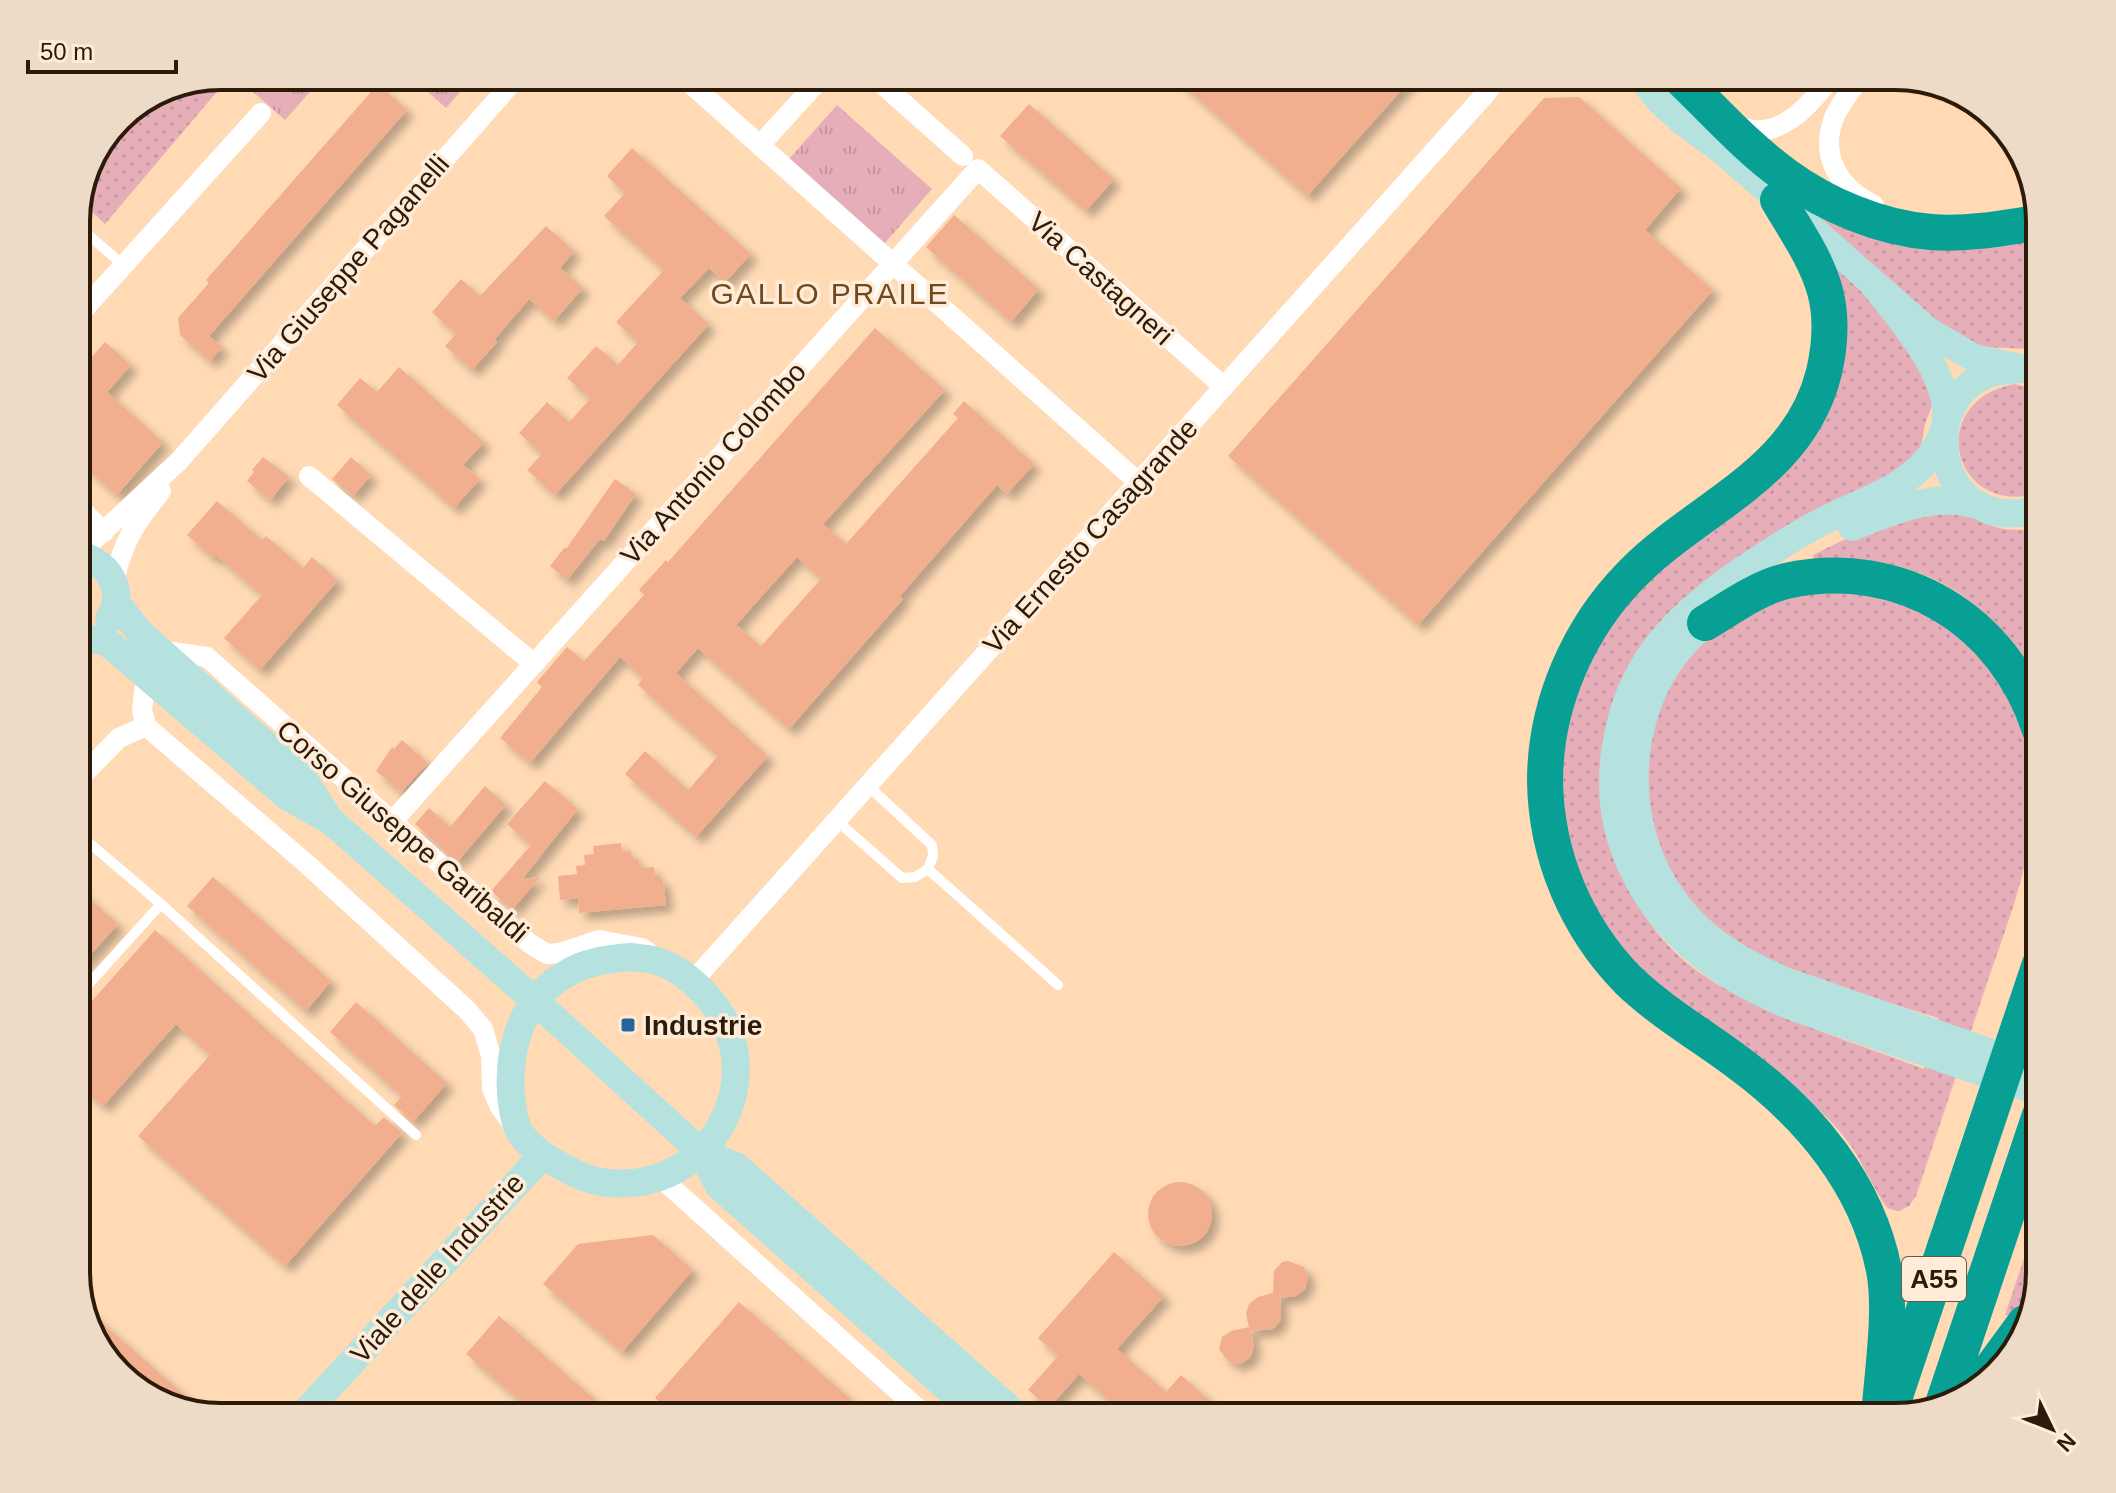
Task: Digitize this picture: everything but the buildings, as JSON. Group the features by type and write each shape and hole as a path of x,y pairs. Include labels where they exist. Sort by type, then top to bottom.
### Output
{"highway":[{"path":"1689,90 1721,133 1822,198 1856,213 1889,224 1930,232 2024,224"},
{"path":"1778,200 1809,251 1826,294 1827,361 1814,402 1798,431 1778,457 1648,559 1631,574 1593,620 1569,669 1551,723 1547,750 1547,806 1556,858 1575,906 1615,967 1656,1004 1770,1087 1813,1129 1847,1176 1873,1229 1885,1273 1880,1403"},
{"path":"1705,623 1754,594 1784,582 1841,574 1895,584 1945,605 1997,648 2026,693"},
{"name":"A55","path":"1893,1403 2026,1006"},
{"name":"A55","path":"1947,1392 2026,1157"}],"street":[{"name":"Via Giuseppe Paganelli","path":"90,544 179,461 506,90"},
{"path":"698,90 1138,482"},
{"path":"760,145 810,90"},
{"name":"Via Castagneri","path":"889,90 1224,387"},
{"name":"Via Ernesto Casagrande","path":"693,981 1487,90"},
{"path":"1651,90 1682,121 1721,133 1774,129 1798,113 1820,90"},
{"path":"1683,90 1778,200 1928,331 1974,358 2026,370"},
{"path":"1853,90 1834,119 1830,136 1834,168 1850,191 1881,208 1910,216 2024,224"},
{"path":"90,302 261,113"},
{"name":"Via Antonio Colombo","path":"391,823 892,263 970,162"},
{"path":"1874,285 1916,339 1930,363 1943,392 1943,447 1950,474 1969,498 1981,506"},
{"path":"2026,371 1996,372 1970,385 1957,398 1944,431 1925,463 1905,480 1777,547 1713,591 1673,625 1646,661 1624,707 1612,784 1619,833 1629,864 1653,905 1688,946 1726,974 1764,995 1928,1043 2026,1067"},
{"name":"Via Giuseppe Paganelli","path":"115,591 122,550 135,523 160,492 179,461"},
{"path":"309,476 534,664"},
{"path":"2026,511 2011,514 1961,499 1925,502 1819,541 1752,583 1683,644 1666,667 1644,716 1636,745 1634,790 1636,810 1652,861 1664,884 1697,927 1720,947 1782,980 2026,1086"},
{"path":"90,518 104,532"},
{"name":"Corso Giuseppe Garibaldi","path":"90,558 106,568 133,625 303,778 331,821"},
{"name":"Corso Giuseppe Garibaldi","path":"90,633 105,624 115,591"},
{"name":"Corso Giuseppe Garibaldi","path":"90,639 107,642 287,796 331,821 701,1152 737,1167 1003,1403"},
{"name":"Corso Giuseppe Garibaldi","path":"146,726 308,865 467,1010 483,1029 491,1056 492,1088 500,1107 542,1156 572,1173 607,1183 643,1183 677,1171 701,1152 723,1123 734,1093 736,1062 730,1031 715,1004 693,981 642,948 599,940 560,953 547,954 529,943 207,657 159,650"},
{"path":"90,768 119,738 146,726 142,710 146,676"},
{"name":"Corso Giuseppe Garibaldi","path":"520,1133 512,1103 510,1060 518,1027 534,1000 565,974 604,959 630,957 658,961"},
{"name":"Corso Giuseppe Garibaldi","path":"701,1152 719,1186 964,1403"},
{"name":"Viale delle Industrie","path":"314,1403 542,1156"},
{"path":"661,1178 911,1403"}],"lane":[{"path":"90,236 123,265"},
{"path":"836,820 902,878 915,877 928,869 933,856 932,845 867,785"},
{"path":"90,842 416,1135"},
{"path":"928,869 1058,985"},
{"path":"90,983 161,904"}],"green space":[{"path":"218,90 105,224 90,210 94,187 112,148 128,128 148,112 171,100"},
{"path":"251,90 312,90 285,120"},
{"path":"426,90 462,90 446,108"},
{"path":"837,105 932,189 884,244 789,159"},
{"path":"1781,182 1822,207 2026,235 2026,349 1983,347 1937,325"},
{"path":"1836,268 1894,326 1926,377 1934,396 1919,452 1911,463 1889,480 1799,520 1732,563 1700,586 1651,634 1634,660 1611,720 1602,805 1611,847 1629,889 1658,934 1687,963 1738,996 1768,1010 1924,1069 1938,1018 1787,969 1741,945 1709,920 1684,890 1664,857 1652,821 1646,783 1649,745 1660,708 1679,672 1711,635 1730,619 1747,611 1811,592 1853,590 1893,597 1912,604 1966,638 1994,668 2015,704 2026,733 2026,858 2013,906 1916,1196 1909,1206 1899,1211 1885,1205 1851,1146 1803,1096 1662,995 1627,962 1594,914 1572,873 1560,830 1555,794 1561,723 1571,688 1604,624 1656,568 1780,470 1805,440 1825,406 1837,366 1840,342 1839,306 1830,271"},
{"path":"2014,384 2026,387 2026,495 2010,497 1986,489 1970,475 1960,455 1959,433 1967,412 1985,395"},
{"path":"1957,508 1997,527 2026,529 2026,658 2009,637 1969,600 1922,574 1863,560 1814,561 1813,555 1868,528"},
{"path":"2026,1253 2023,1303 2011,1316 2005,1315"}],"place":[{"name":"Industrie","path":"628,1025"}],"district":[{"name":"GALLO PRAILE","path":"830,294"}]}
